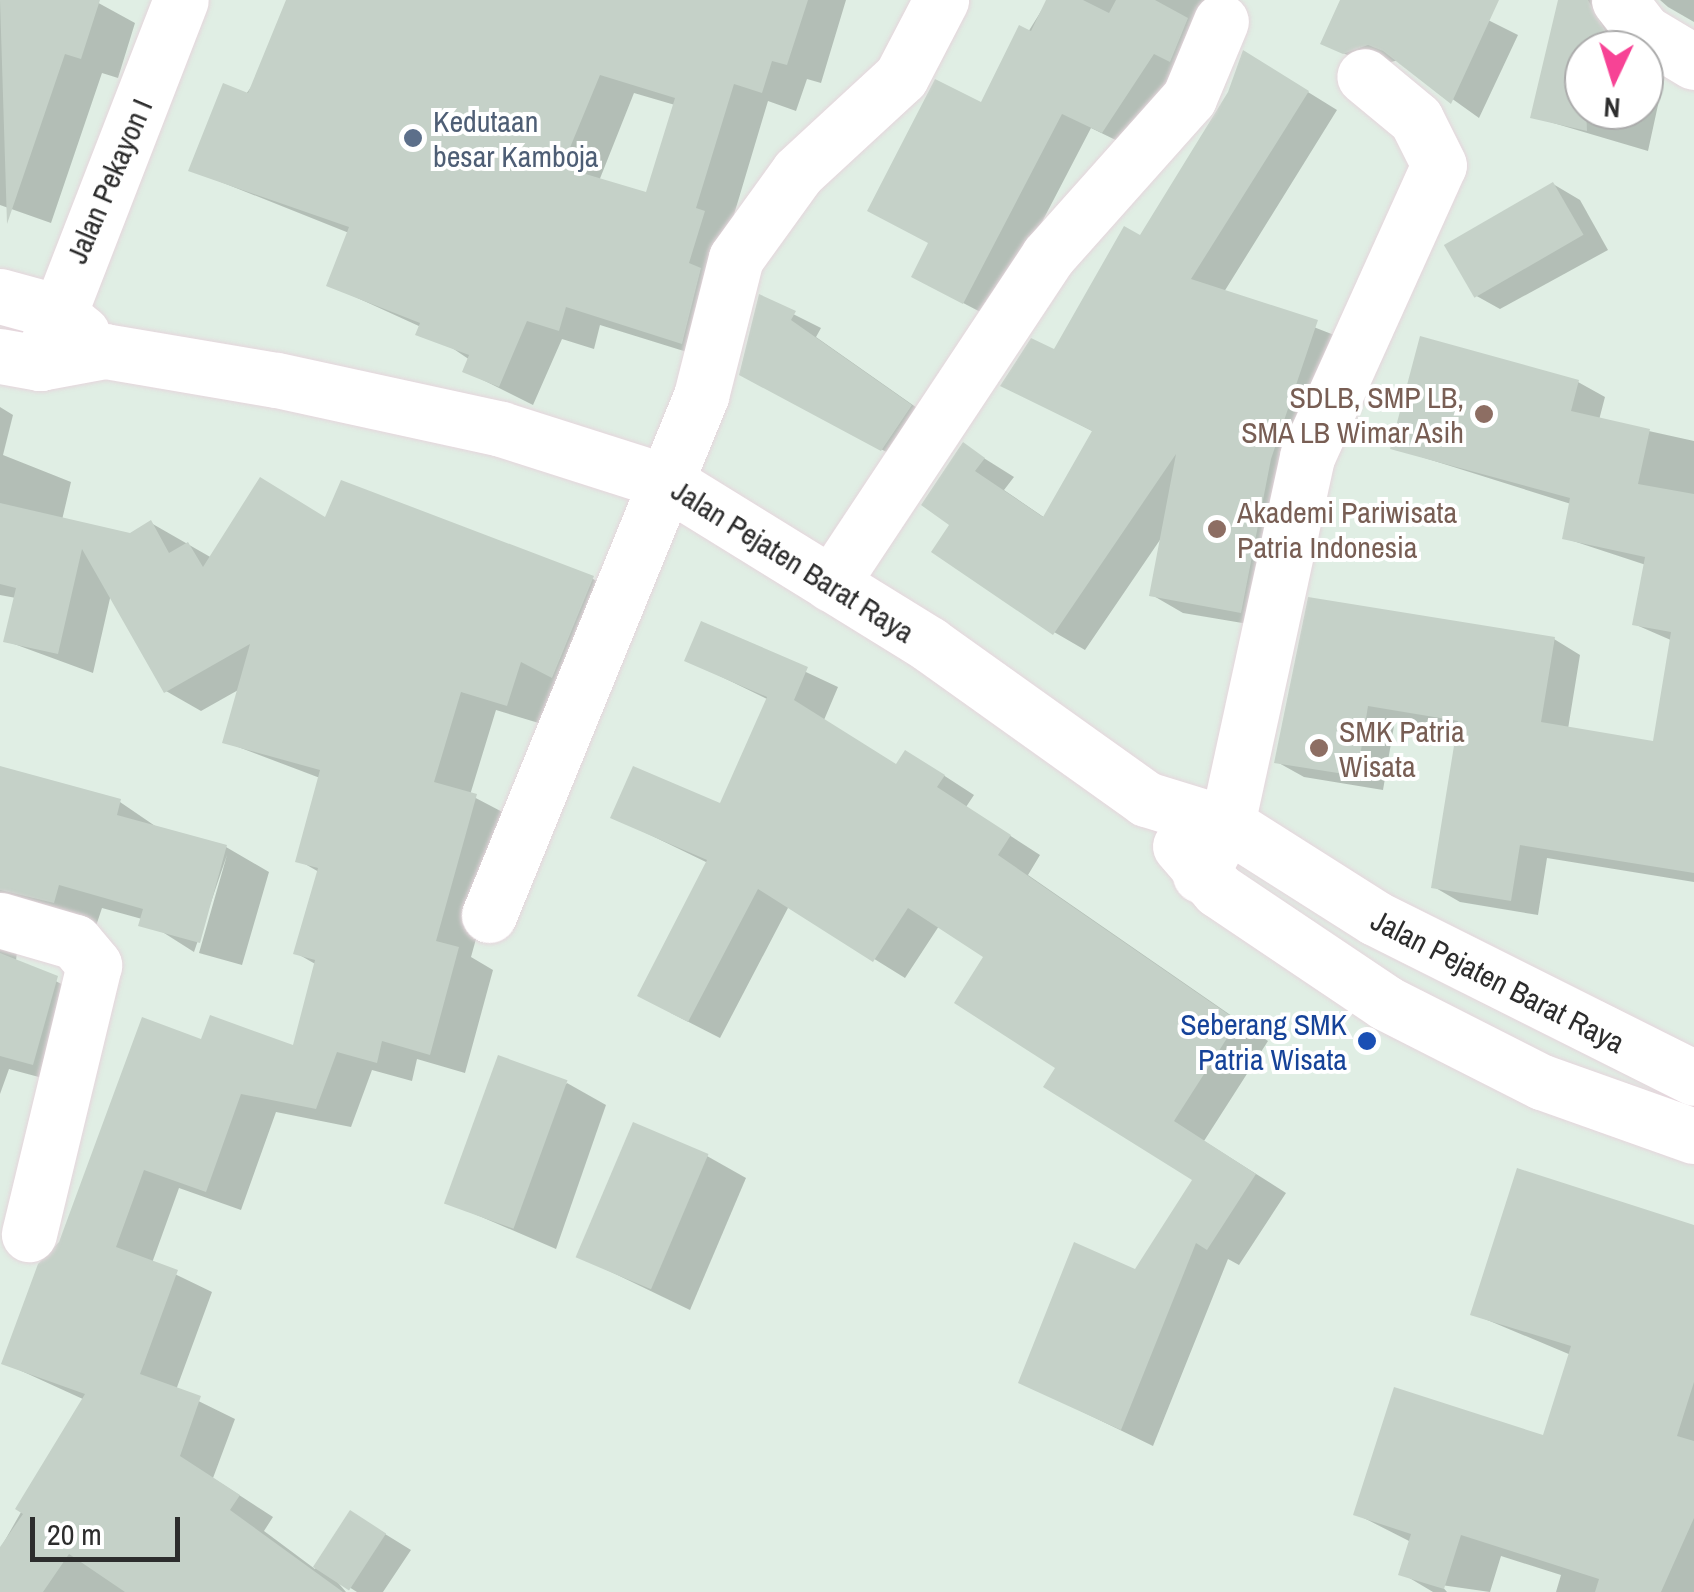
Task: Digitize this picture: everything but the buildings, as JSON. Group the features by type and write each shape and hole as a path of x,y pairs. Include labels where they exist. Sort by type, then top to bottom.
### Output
{"street":[{"name":"Jalan Pekayon I","path":"20,360 55,311 181,0"},
{"path":"489,915 668,482 736,258 755,224 841,127 900,78 941,0"},
{"path":"1619,0 1644,32 1694,62"},
{"path":"831,584 1048,256 1189,98 1222,21"},
{"path":"1200,875 1227,824 1307,457 1439,165 1416,119 1364,76"},
{"name":"Jalan Pejaten Barat Raya","path":"0,296 55,311 105,351"},
{"name":"Jalan Pejaten Barat Raya","path":"20,360 105,351 402,405 668,482 831,584 1146,799 1227,824 1391,926 1694,1078"},
{"name":"Jalan Pejaten Barat Raya","path":"1146,799 1200,875 1386,1003 1542,1082 1694,1136"},
{"path":"0,920 75,942 94,965 29,1234"}],"place":[{"name":"Kedutaan besar Kamboja","path":"413,138"},
{"name":"SDLB, SMP LB, SMA LB Wimar Asih","path":"1484,414"},
{"name":"Akademi Pariwisata Patria Indonesia","path":"1217,529"},
{"name":"SMK Patria Wisata","path":"1319,748"},
{"name":"Seberang SMK Patria Wisata","path":"1367,1041"}]}
